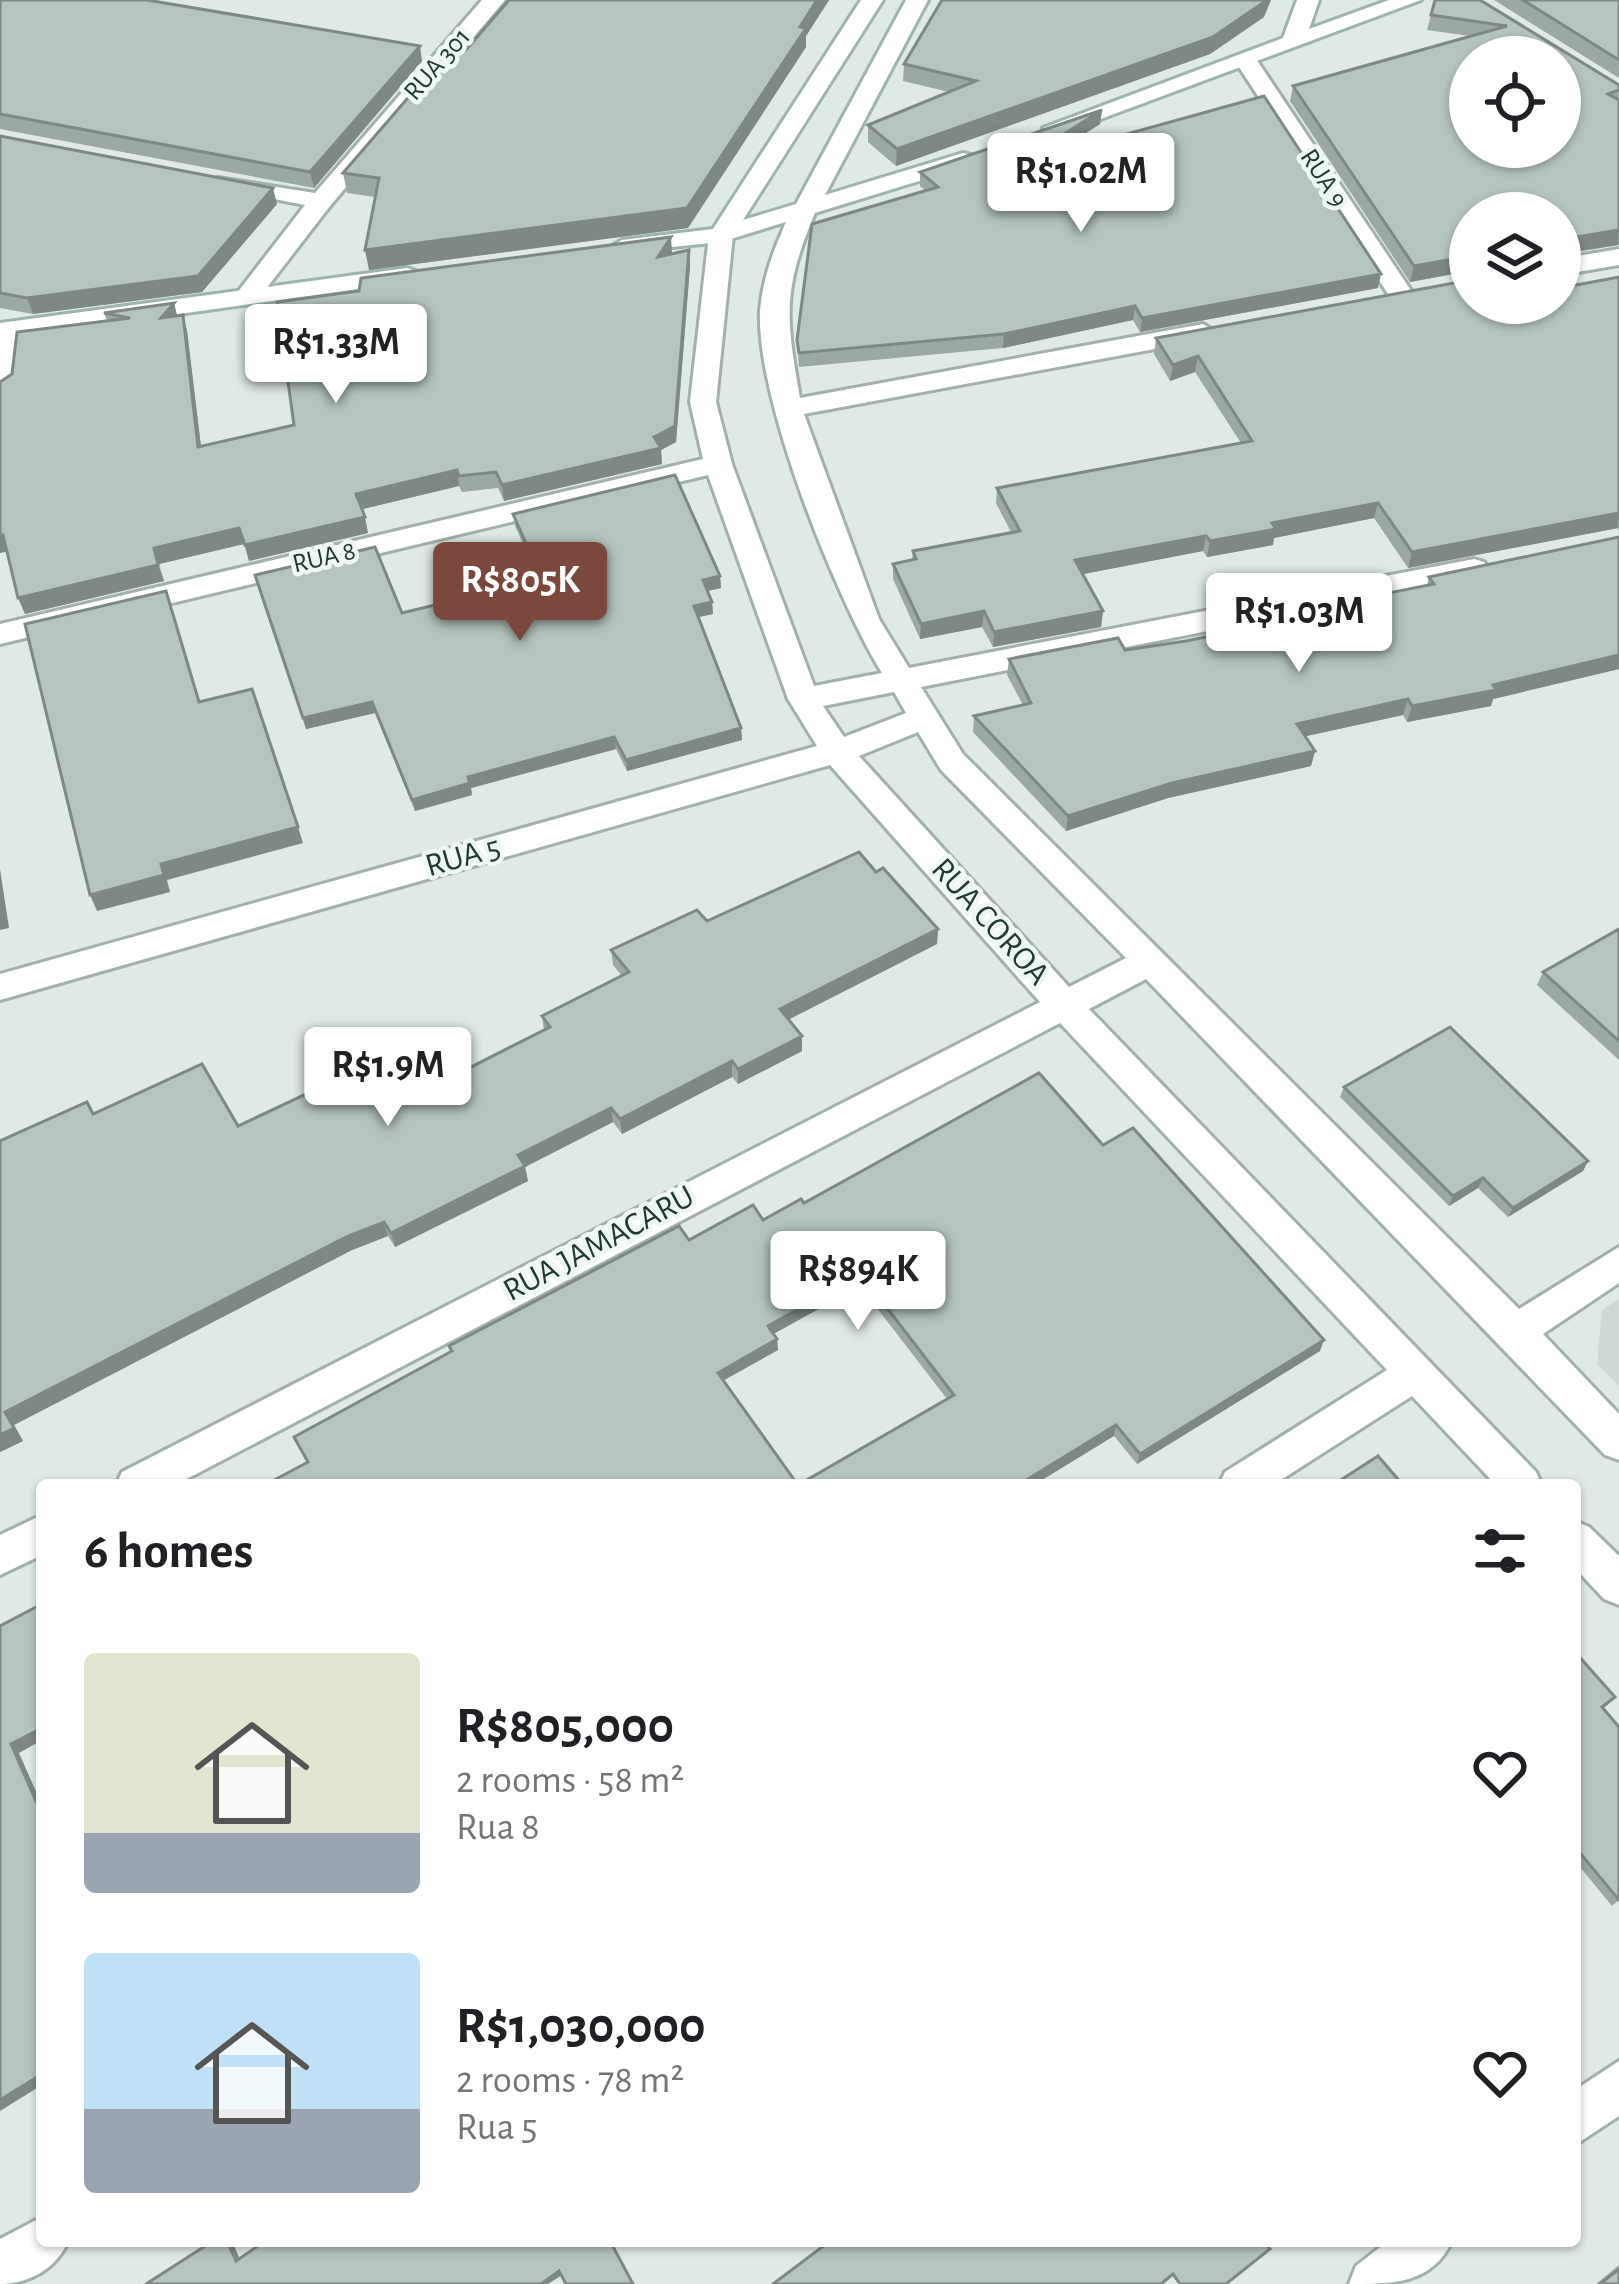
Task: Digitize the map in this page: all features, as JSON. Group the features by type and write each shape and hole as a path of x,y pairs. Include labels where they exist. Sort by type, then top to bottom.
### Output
{"street":[{"name":"RUA 301","path":"246,298 435,50 494,0"},
{"path":"721,235 872,0"},
{"path":"917,0 803,213 781,264 773,314 788,409 864,619 952,761 1152,959 1619,1442"},
{"path":"1292,44 1308,0"},
{"path":"1028,137 1410,0"},
{"name":"RUA 9","path":"1246,61 1400,295"},
{"path":"602,250 721,235 987,152"},
{"path":"206,179 321,201"},
{"name":"RUA COROA","path":"721,235 703,402 718,464 803,699 837,752 1061,1002 1516,1479"},
{"path":"1581,263 1619,257"},
{"path":"0,391 3,331 436,272"},
{"path":"788,409 1236,326"},
{"name":"RUA 8","path":"0,634 718,464"},
{"path":"803,699 1503,564"},
{"name":"RUA 5","path":"0,987 837,752 924,718"},
{"name":"RUA JAMACARU","path":"147,1479 1061,1002 1152,959"},
{"path":"1516,1331 1619,1263"},
{"path":"1248,1479 1414,1374"},
{"path":"0,1556 36,1537"},
{"path":"1581,1546 1619,1585"},
{"path":"1581,2116 1619,2085"},
{"path":"0,2268 36,2245"},
{"path":"1374,2284 1420,2247"}],"shaded area":[{"path":"1619,1299 1619,1386 1597,1364 1602,1310"}],"building":[{"path":"0,0 147,0 420,46 310,172 0,114"},
{"path":"509,0 817,0 800,27 806,28 687,208 365,250 379,178 343,173 451,48 466,50"},
{"path":"942,0 1267,0 1213,37 897,149 868,125 976,81 904,64"},
{"path":"1435,0 1480,0 1539,36 1471,36 1507,26 1431,15"},
{"path":"1523,0 1619,0 1619,60"},
{"path":"1449,42 1449,168 1581,168 1581,62 1619,85 1619,90 1608,94 1619,100 1619,230 1581,236 1581,192 1449,192 1449,260 1414,266 1293,86"},
{"path":"1264,96 1381,274 1142,318 1135,306 1004,334 799,353 812,224 938,187 920,172 1102,110 1015,165"},
{"path":"0,136 273,188 198,276 27,298 0,293"},
{"path":"671,237 658,257 689,250 675,426 654,437 661,448 502,485 496,472 459,476 457,470 356,494 365,517 245,545 239,528 154,548 158,565 18,598 0,536 0,382 12,374 17,332 130,318 104,313 174,303 161,318 183,315 198,447 294,425 277,302 359,291 361,278"},
{"path":"1619,277 1619,513 1412,552 1378,503 1272,523 1276,529 1210,541 1206,536 1075,560 1103,611 994,632 984,611 921,624 893,564 916,559 913,551 1020,531 997,488 1252,441 1198,356 1173,365 1156,338 1449,284 1449,324 1581,324 1581,284"},
{"path":"675,475 720,576 703,580 712,602 694,606 741,728 626,760 614,737 468,777 470,783 412,800 372,702 303,718 255,575 375,547 402,613 542,579 513,514"},
{"path":"1619,537 1619,655 1493,685 1496,690 1412,706 1408,699 1297,724 1315,751 1172,783 1068,816 974,716 1031,703 1009,659 1118,638 1125,650 1186,641 1308,616 1304,610 1434,584 1429,577"},
{"path":"166,591 199,702 252,689 298,827 161,864 164,875 90,895 25,624"},
{"path":"859,852 876,872 883,868 938,929 780,1009 802,1036 738,1069 732,1061 620,1119 611,1108 518,1155 525,1166 391,1233 384,1222 348,1236 5,1412 14,1428 0,1435 0,1141 87,1102 93,1114 202,1064 238,1126 434,1034 461,1072 550,1027 542,1016 629,972 611,950 697,910 707,921"},
{"path":"1619,929 1619,1041 1543,972"},
{"path":"1450,1027 1588,1161 1513,1208 1483,1178 1453,1196 1344,1087"},
{"path":"1039,1073 1103,1145 1133,1128 1324,1340 1140,1454 1116,1425 1028,1479 808,1479 954,1395 861,1274 768,1326 777,1339 718,1373 794,1479 276,1479 308,1462 294,1437 452,1351 449,1346 679,1226 689,1240 753,1205 763,1220 801,1199 804,1203"},
{"path":"1378,1456 1398,1479 1342,1479"},
{"path":"36,1607 36,1731 11,1744 36,1801 36,2078 0,2100 0,1626"},
{"path":"1581,1659 1615,1697 1602,1707 1619,1727 1619,1900 1581,1854"},
{"path":"204,2247 230,2247 236,2261 256,2247 613,2247 633,2284 566,2284 559,2271 541,2284 146,2284"},
{"path":"822,2247 1270,2249 1226,2284 1180,2284 1173,2274 1161,2284 773,2284"},
{"path":"1619,2269 1619,2284 1600,2284"}]}
